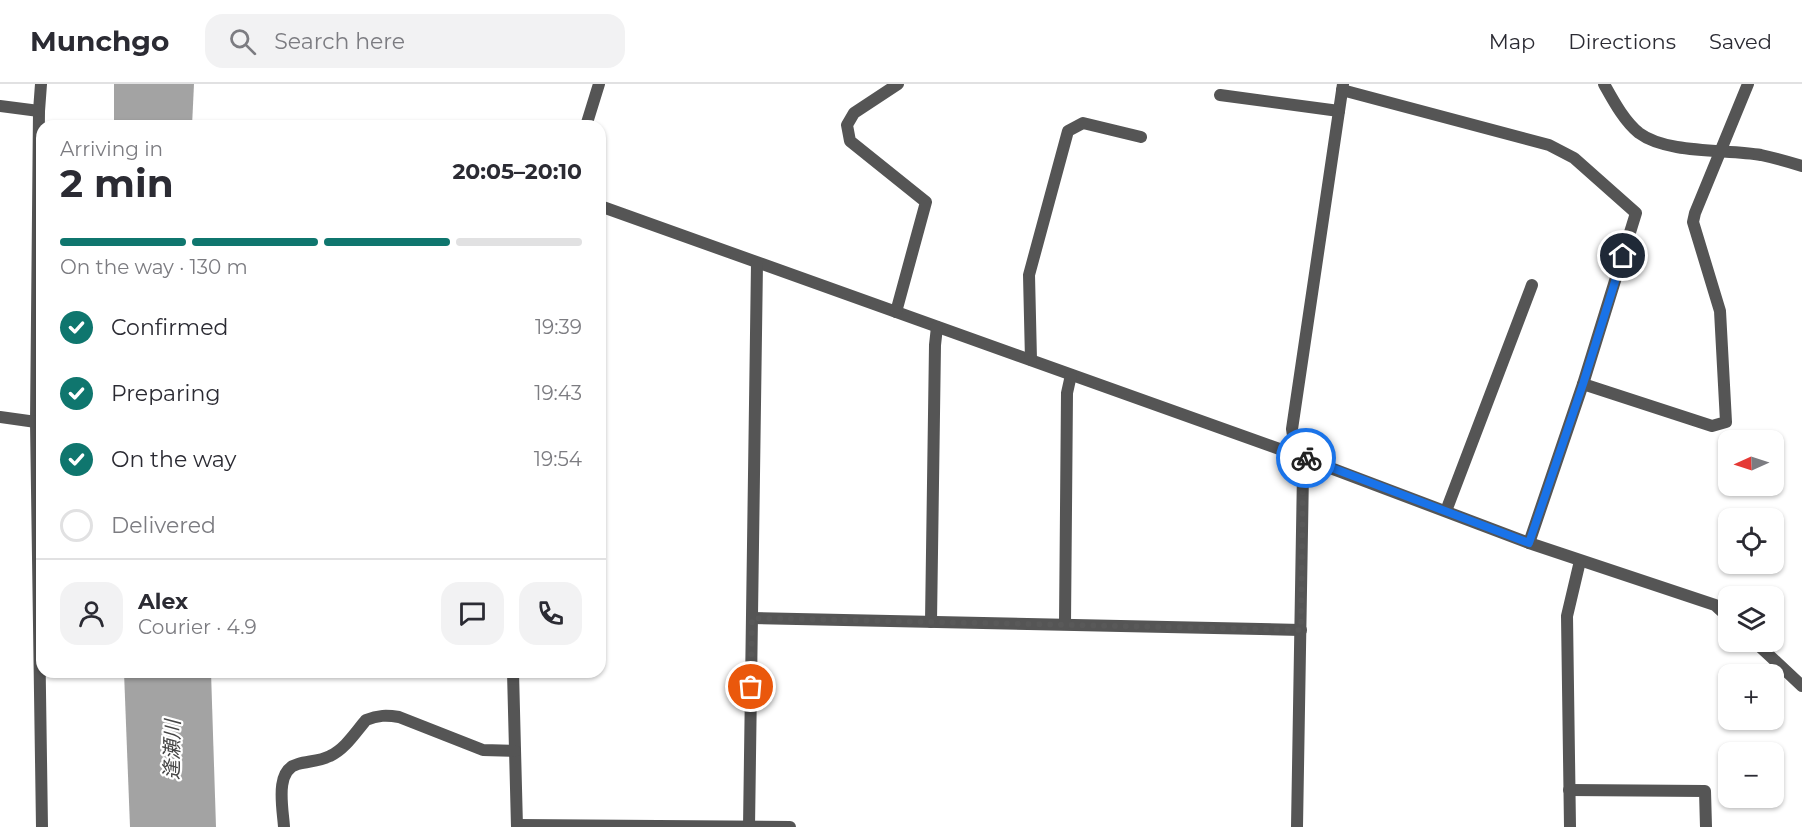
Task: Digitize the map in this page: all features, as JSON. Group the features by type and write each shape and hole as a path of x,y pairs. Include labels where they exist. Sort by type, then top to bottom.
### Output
{"street":[{"path":"39,120 41,84"},
{"path":"588,120 599,84"},
{"path":"896,312 926,202 850,141 847,125 854,113 898,84"},
{"path":"1604,84 1616,105 1639,132 1660,144 1763,156 1802,166"},
{"path":"1583,384 1712,426 1726,422 1720,311 1693,222 1748,84"},
{"path":"1297,827 1303,472 1296,455 1292,429 1343,87 1549,145 1574,158 1636,213 1583,384 1529,543"},
{"path":"1220,95 1339,111"},
{"path":"0,106 39,111"},
{"path":"1031,360 1029,275 1068,131 1083,123 1141,137"},
{"path":"606,208 1296,455 1529,543 1718,608"},
{"path":"749,827 757,263"},
{"path":"1446,511 1532,285"},
{"path":"931,622 937,327"},
{"path":"1065,624 1067,393 1071,375"},
{"path":"0,417 36,422"},
{"path":"1570,827 1567,616 1581,561"},
{"path":"752,618 1301,630"},
{"path":"1766,652 1802,686"},
{"path":"40,678 42,827"},
{"path":"513,678 517,826 790,827"},
{"path":"284,827 283,777 289,769 297,764 321,760 340,751 366,720 372,718 389,715 399,717 483,750 515,751"},
{"path":"1569,790 1705,790 1706,827"}],"water":[{"path":"114,84 194,84 192,120 114,120"},
{"name":"逢瀬川","path":"124,678 211,678 216,827 130,827"}],"way so far":[{"path":"751,687 752,618 1301,630 1303,472 1296,455 1306,458"}],"route":[{"path":"1306,458 1529,543 1583,384 1623,256"}]}
